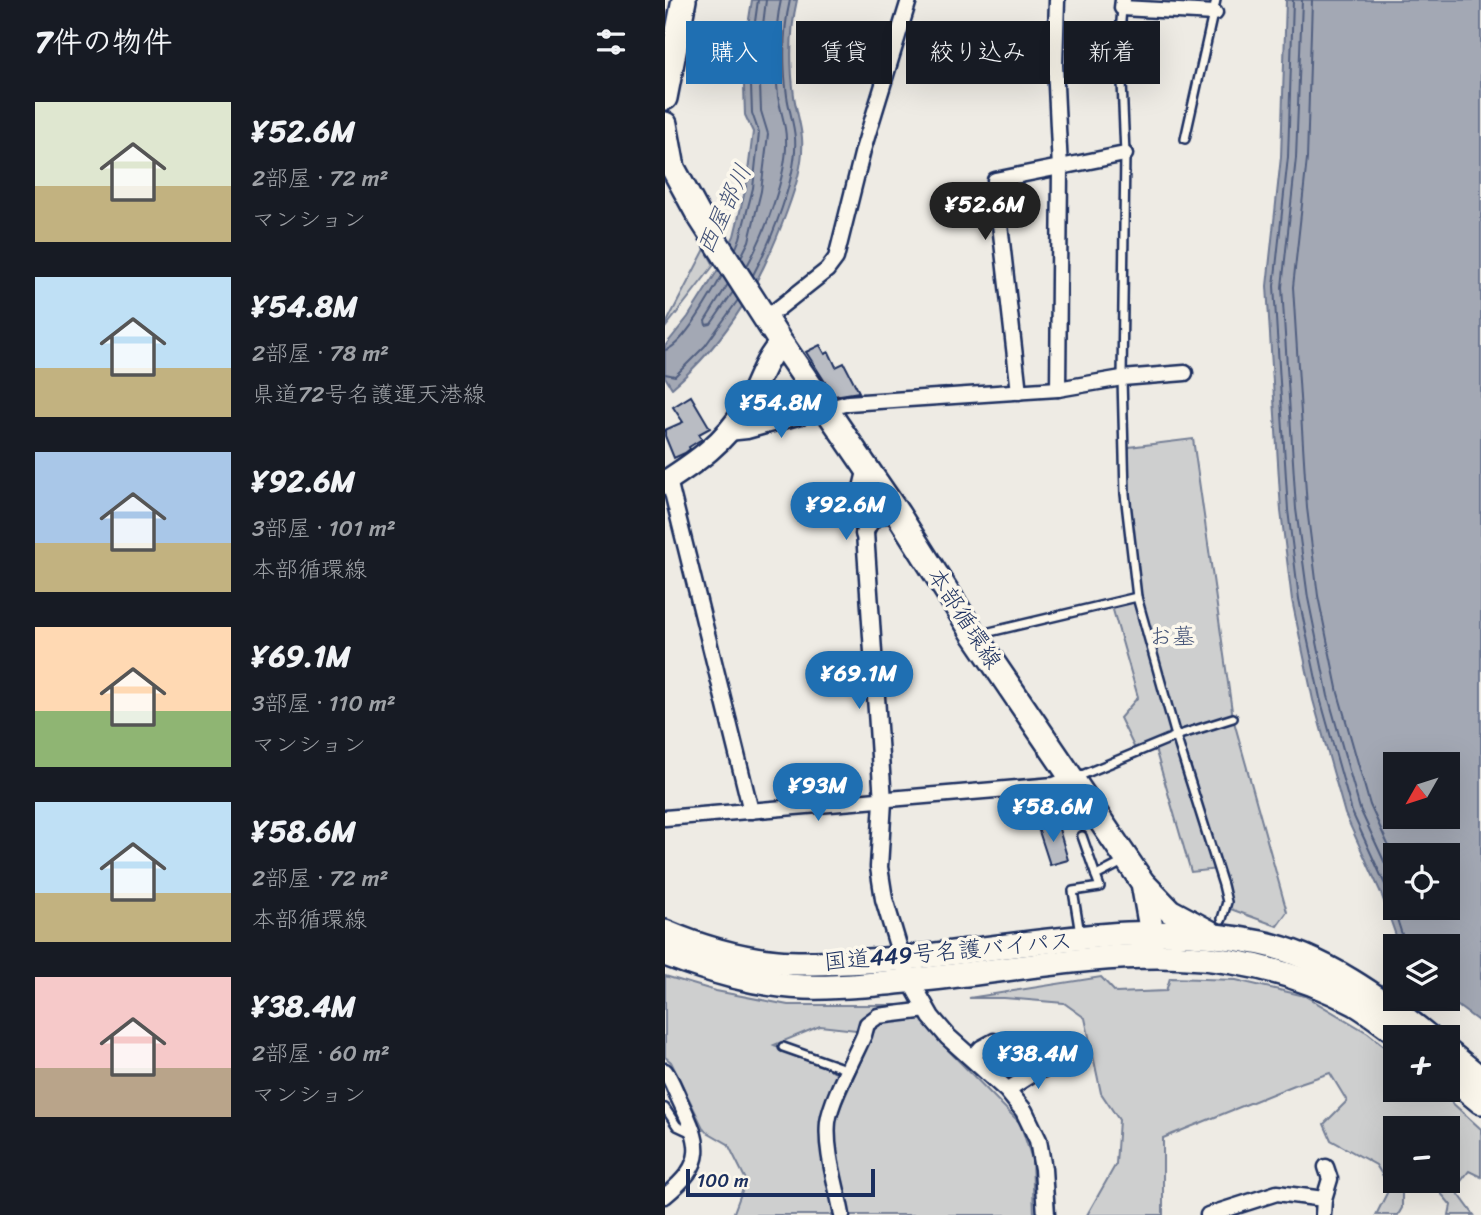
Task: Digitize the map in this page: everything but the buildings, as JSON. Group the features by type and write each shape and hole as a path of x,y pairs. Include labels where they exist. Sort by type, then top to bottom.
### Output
{"highway":[{"path":"665,98 668,57 684,0"},
{"name":"本部循環線","path":"665,124 669,168 781,343 898,514 975,636 1143,883 1151,944"},
{"path":"1143,883 1170,911 1317,962 1366,989 1413,1025"},
{"path":"1151,944 1218,927"},
{"name":"国道449号名護バイパス","path":"665,932 714,949 775,962 813,963 902,959 1081,938 1151,944"},
{"path":"1151,944 1238,961 1310,983 1357,1005 1385,1025"},
{"name":"国道449号名護バイパス","path":"665,954 708,970 761,982 793,986 845,986 910,981 1104,957 1151,944"},
{"path":"1460,1062 1481,1079"},
{"path":"1460,1085 1481,1102"}],"main road":[{"path":"667,481 717,445 729,433 744,410 773,352 781,343"}],"street":[{"path":"760,310 827,271 836,258 863,150 909,0"},
{"path":"1057,0 1055,65 1060,169 1058,389"},
{"path":"1122,4 1215,6"},
{"path":"1019,392 995,180 1125,154"},
{"path":"729,433 747,431 848,403 1058,389 1122,378 1185,373"},
{"path":"867,468 862,488 883,801 879,867 884,899 910,981 927,1010 948,1037 1007,1090 1024,1111 1038,1140 1046,1215"},
{"path":"667,481 751,811"},
{"path":"864,534 870,520 877,515 898,514"},
{"path":"665,818 1054,785 1073,778"},
{"path":"842,1215 828,1122 867,1024 878,1016 927,1010"},
{"path":"972,1058 981,1048 994,1041"},
{"path":"1007,1090 1037,1071 1058,1065"},
{"path":"665,1071 696,1135 696,1151 691,1169 665,1196"},
{"path":"1323,1215 1329,1179 1326,1167"},
{"path":"1208,1215 1277,1194 1324,1199"}],"lane":[{"path":"1122,4 1120,34 1125,154 1122,378 1125,494 1136,597 1227,902 1218,927"},
{"path":"1185,139 1215,6"},
{"path":"975,636 1136,597"},
{"path":"1073,778 1176,736 1233,718"},
{"path":"1081,938 1073,891 1100,887 1082,836"},
{"path":"1097,876 1127,860"},
{"path":"783,1047 848,1071"},
{"path":"665,1108 677,1126 696,1135"}],"green space":[{"path":"705,249 714,265 665,328 665,326"},
{"name":"お墓","path":"1193,439 1233,718 1287,912 1277,926 1225,907 1218,869 1191,872 1154,745 1136,751 1120,718 1138,697 1111,603 1136,597 1125,494 1129,447"},
{"path":"665,976 716,991 788,1005 904,1005 871,1011 856,1030 820,1026 774,1045 841,1074 822,1115 822,1139 834,1215 733,1215 746,1180 728,1144 704,1130 671,1062 665,1057"},
{"path":"1101,977 1116,993 1166,991 1170,978 1236,980 1305,996 1368,1033 1383,1045 1383,1102 1451,1102 1481,1129 1481,1177 1469,1171 1460,1183 1460,1116 1383,1116 1383,1176 1376,1165 1331,1140 1324,1124 1347,1101 1330,1073 1163,1138 1163,1215 1087,1215 1116,1164 1119,1120 1101,1093 1085,1018 1064,1003 969,998"},
{"path":"886,1019 922,1019 948,1050 1020,1123 1032,1159 1034,1215 849,1215 835,1146 835,1119 877,1024"},
{"path":"1387,1193 1402,1193 1402,1208 1398,1215 1376,1215"},
{"path":"1441,1193 1458,1193 1474,1215 1449,1215 1451,1205"}],"water":[{"path":"752,0 797,0 791,60 802,138 800,166 777,237 754,285 727,329 693,369 672,388 665,377 665,346 688,317 716,273 734,236 746,187 753,132 745,115 744,84 782,84 782,21 749,21"},
{"path":"1286,0 1481,0 1481,1023 1460,1008 1460,934 1395,934 1390,920 1460,920 1460,843 1383,843 1383,899 1345,814 1313,700 1292,600 1281,511 1267,286 1281,157"}],"water label":[{"name":"西屋部川","path":"724,209"}]}
